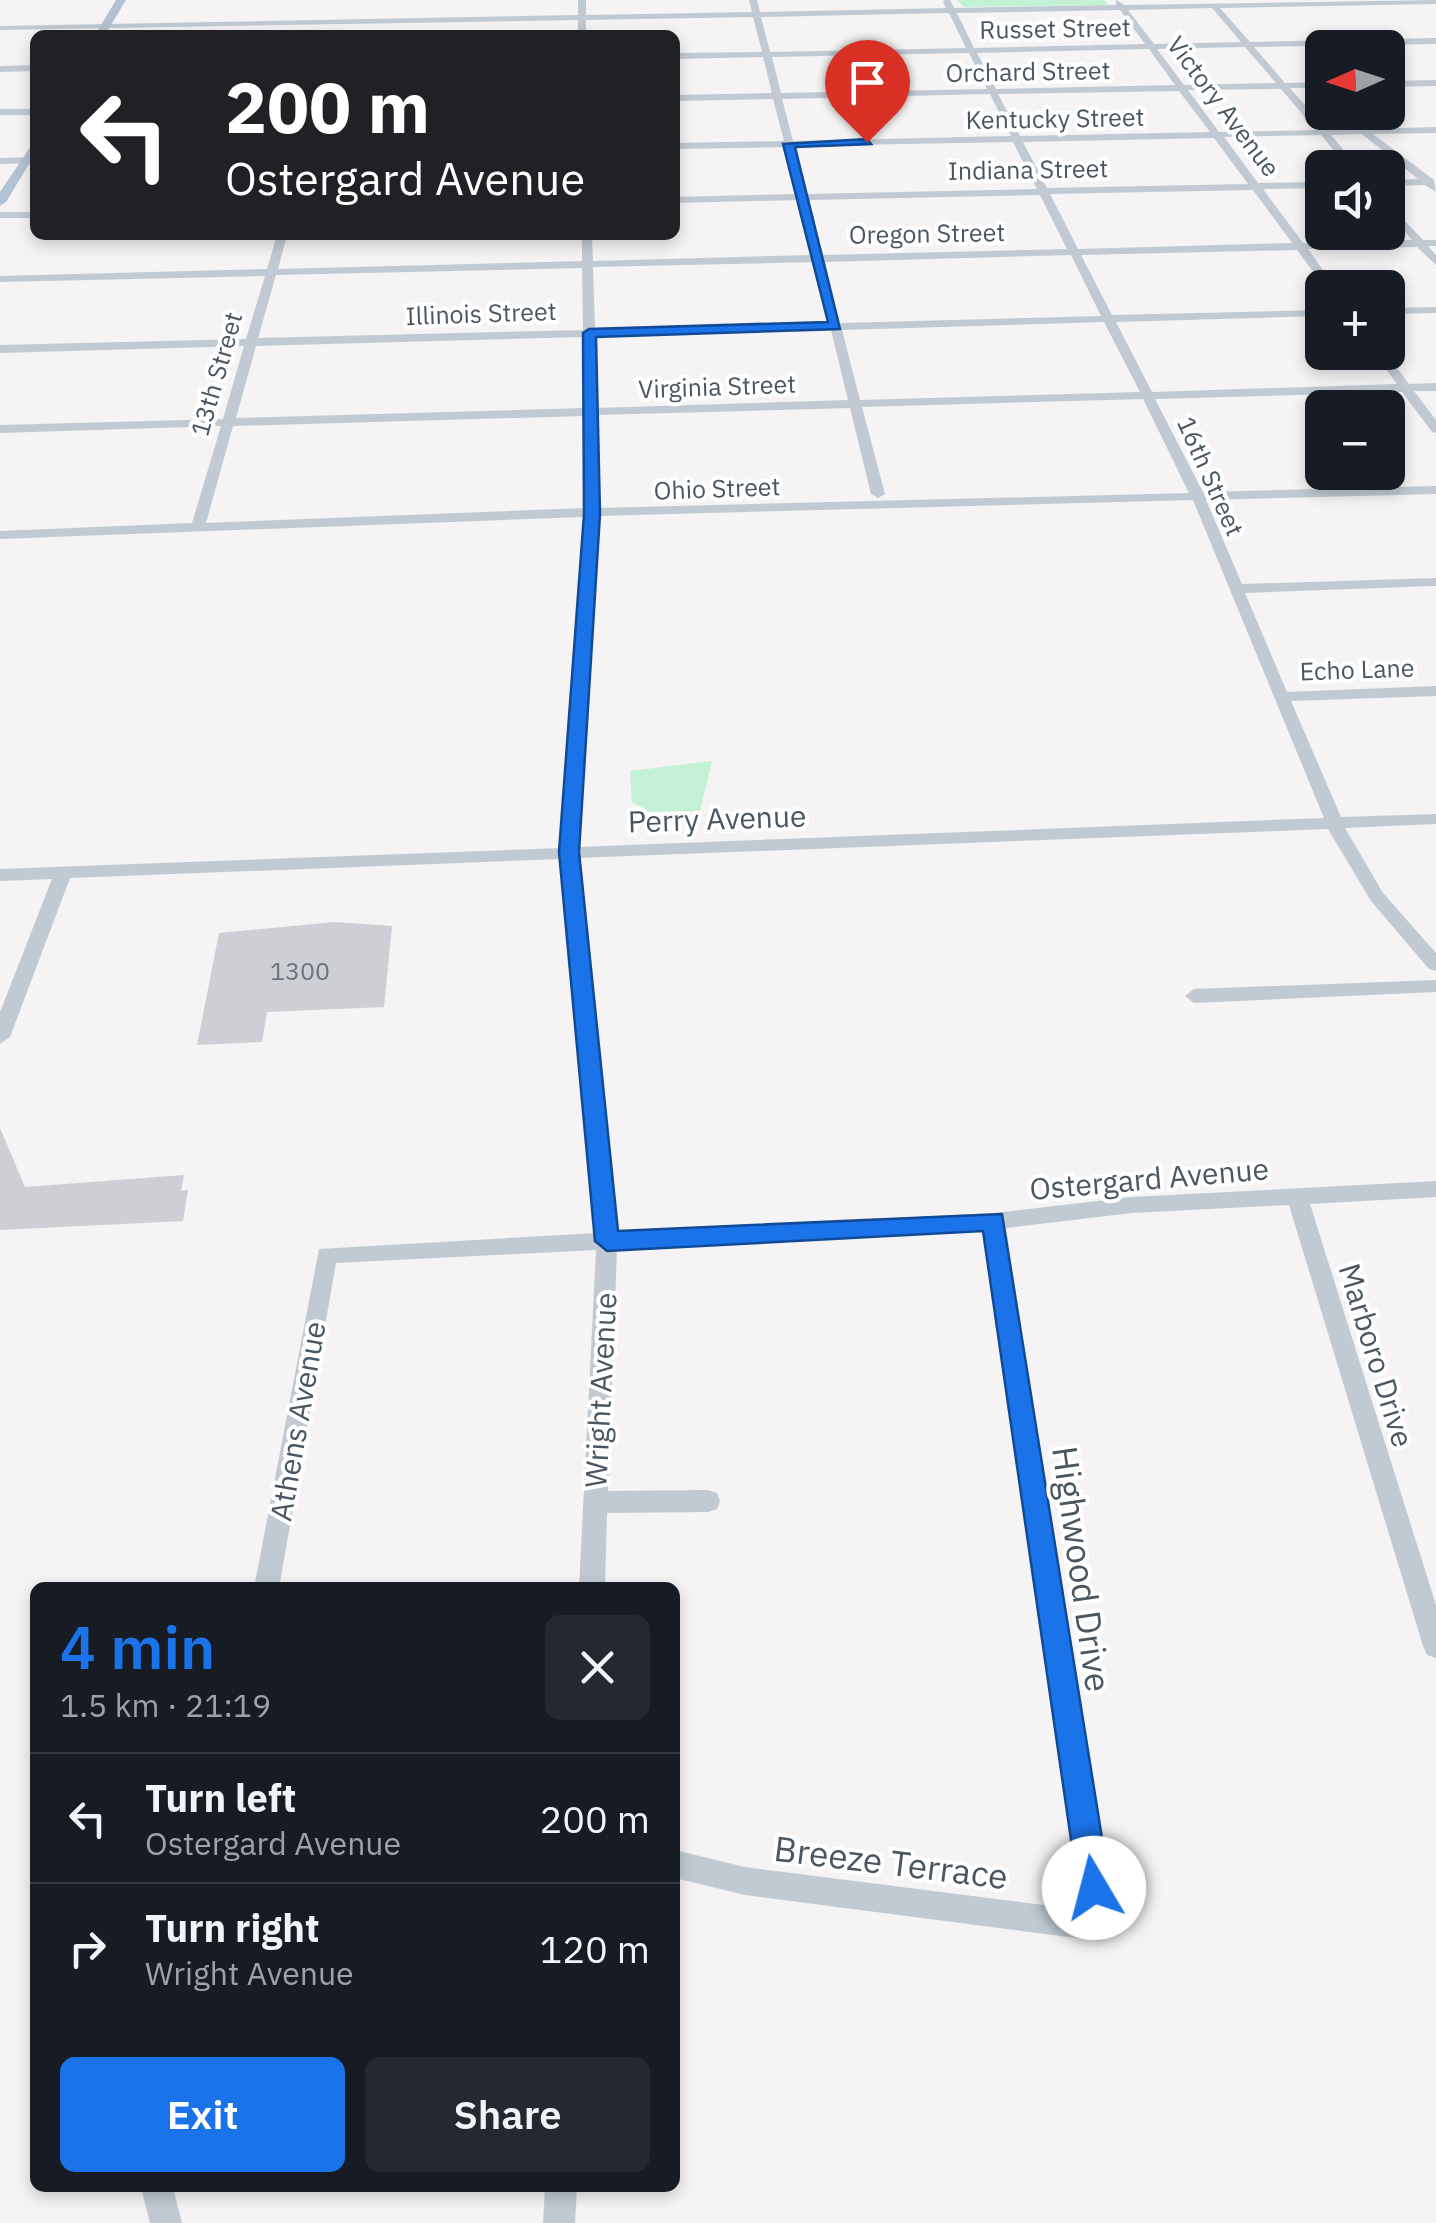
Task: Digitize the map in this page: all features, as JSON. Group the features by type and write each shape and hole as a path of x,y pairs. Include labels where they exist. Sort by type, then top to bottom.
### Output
{"main road":[{"path":"104,30 121,0"},
{"path":"0,202 30,160"}],"street":[{"path":"582,0 582,30"},
{"path":"753,0 878,494"},
{"path":"130,30 949,6 1433,2"},
{"path":"341,30 349,4"},
{"name":"Victory Avenue","path":"1120,4 1318,270"},
{"name":"16th Street","path":"949,6 1196,491 1332,820 1377,897 1436,965"},
{"path":"1214,6 1338,150"},
{"path":"0,28 69,30"},
{"name":"Russet Street","path":"680,56 1436,41"},
{"path":"1248,44 1305,85"},
{"path":"0,69 30,68"},
{"path":"1405,84 1436,83"},
{"name":"Orchard Street","path":"680,98 1305,86"},
{"path":"0,112 30,112"},
{"name":"Kentucky Street","path":"680,146 1436,130"},
{"path":"1364,131 1433,185"},
{"path":"0,161 30,160"},
{"path":"1405,184 1433,185"},
{"name":"Indiana Street","path":"680,200 1305,185"},
{"path":"0,216 30,215"},
{"path":"1405,226 1436,262"},
{"name":"13th Street","path":"200,521 281,240"},
{"name":"Wright Avenue","path":"587,240 592,508 569,852 607,1241 592,1582"},
{"name":"Oregon Street","path":"0,278 1436,242"},
{"path":"1405,311 1436,310"},
{"name":"Illinois Street","path":"0,349 1305,313"},
{"path":"1393,370 1436,428"},
{"name":"Virginia Street","path":"0,429 1436,387"},
{"name":"Ohio Street","path":"592,508 742,510 1436,477"},
{"name":"Ohio Street","path":"0,534 200,521 878,494 1436,490"},
{"path":"742,510 752,498"},
{"name":"Ohio Street","path":"0,521 200,521"},
{"path":"1236,589 1433,582"},
{"name":"Echo Lane","path":"1280,697 1436,691"},
{"name":"Perry Avenue","path":"0,875 1436,818"},
{"path":"0,1037 63,873"},
{"path":"1194,996 1436,986"},
{"name":"Ostergard Avenue","path":"327,1256 994,1221 1132,1205 1436,1189"},
{"name":"Marboro Drive","path":"1296,1196 1436,1646"},
{"name":"Highwood Drive","path":"994,1221 1100,1927"},
{"name":"Athens Avenue","path":"267,1582 327,1256"},
{"path":"595,1502 708,1500"},
{"name":"Breeze Terrace","path":"680,1865 745,1882 1100,1927"},
{"path":"560,2223 561,2192"}],"green space":[{"path":"956,0 1104,0 1108,5 965,7"},
{"path":"712,761 700,811 649,812 632,802 630,771"}],"building":[{"path":"334,922 392,926 384,1007 267,1012 262,1042 197,1045 219,933"},
{"path":"0,1128 25,1187 184,1175 181,1191 188,1190 183,1221 0,1230"}],"route":[{"path":"867,142 789,144 835,326 589,333 592,514 569,852 607,1241 994,1221 1094,1888"}]}
